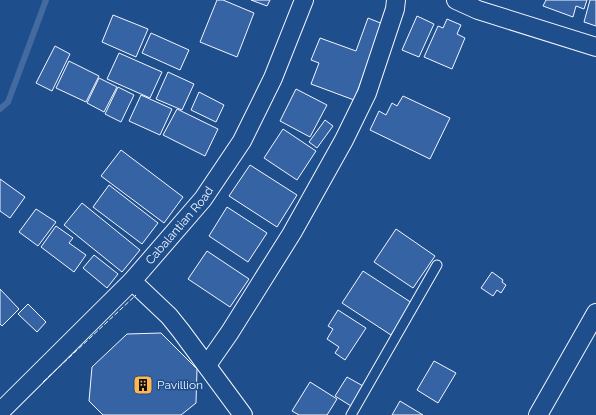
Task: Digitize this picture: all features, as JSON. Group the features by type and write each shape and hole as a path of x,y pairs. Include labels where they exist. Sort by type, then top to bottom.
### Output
{"street":[{"name":"Cabalantian Road","path":"0,412 132,281 203,199 242,141 273,78 304,0"},
{"path":"207,365 230,332 292,233 344,140 368,93 391,24 396,0"},
{"path":"456,0 478,10 596,47"},
{"path":"132,281 169,316 207,365 242,415"},
{"path":"540,414 596,313"}],"lane":[{"path":"351,415 437,265"}],"building":[{"path":"217,0 223,0 254,13 237,57 200,42"},
{"path":"251,0 270,0 267,6"},
{"path":"546,0 587,0 584,9 576,6 573,17 543,6"},
{"path":"590,0 596,0 596,26 584,22"},
{"path":"113,15 148,29 136,57 102,42"},
{"path":"417,16 434,24 419,57 402,50"},
{"path":"368,18 383,24 354,100 311,84 319,63 311,60 320,38 356,51"},
{"path":"447,19 461,25 457,34 465,38 452,69 424,57 438,26 443,28"},
{"path":"151,33 189,50 180,70 142,53"},
{"path":"55,46 70,54 52,91 36,83"},
{"path":"119,53 162,72 150,98 107,79"},
{"path":"69,61 99,76 86,102 56,88"},
{"path":"168,72 194,84 182,110 156,99"},
{"path":"99,78 117,87 104,112 87,103"},
{"path":"118,87 134,95 121,122 105,114"},
{"path":"296,89 327,105 310,137 280,121"},
{"path":"199,92 224,105 216,122 191,110"},
{"path":"141,95 172,109 160,135 129,121"},
{"path":"403,96 450,118 430,159 370,130 379,111 386,115 392,103 397,106"},
{"path":"177,109 218,129 205,156 163,135"},
{"path":"325,120 333,126 317,148 309,142"},
{"path":"283,129 316,151 297,180 264,158"},
{"path":"121,150 183,197 164,223 101,176"},
{"path":"250,165 297,195 277,227 229,196"},
{"path":"0,179 25,197 10,218 0,211"},
{"path":"109,185 158,223 142,244 93,207"},
{"path":"82,203 140,250 122,272 64,225"},
{"path":"227,207 267,233 248,262 209,236"},
{"path":"36,209 56,222 38,246 19,232"},
{"path":"56,226 73,238 69,243 86,255 74,272 41,247"},
{"path":"396,229 435,256 413,288 374,262"},
{"path":"207,251 249,279 230,307 188,279"},
{"path":"94,255 118,274 107,288 83,268"},
{"path":"363,271 412,303 391,335 342,303"},
{"path":"492,272 503,280 502,282 506,285 501,293 497,290 493,296 481,288"},
{"path":"0,289 19,309 2,326 0,324"},
{"path":"28,304 46,322 37,332 18,314"},
{"path":"338,310 366,328 345,360 335,353 339,347 327,339 333,329 328,326"},
{"name":"Pavillion","path":"161,333 197,369 196,403 181,415 103,415 89,401 92,367 127,334"},
{"path":"434,361 456,373 438,403 417,390"},
{"path":"347,377 363,386 351,406 335,396"},
{"path":"310,382 337,399 327,415 299,415 292,411"},
{"path":"400,401 423,415 392,415"}],"waterway":[{"path":"0,109 8,102 46,0"}],"fence":[{"path":"43,382 136,295"}],"place":[{"name":"Pavillion","path":"143,385"}]}
